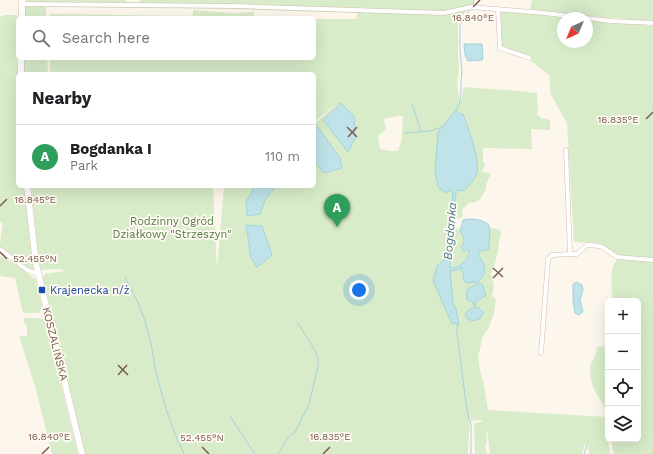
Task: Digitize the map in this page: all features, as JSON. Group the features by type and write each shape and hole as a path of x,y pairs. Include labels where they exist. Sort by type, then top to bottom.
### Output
{"street":[{"path":"22,16 22,2 235,6 444,13 471,7 544,13 611,21 653,23"},
{"path":"498,9 500,48 529,58"},
{"path":"21,60 21,72"},
{"path":"566,150 570,254"},
{"name":"KOSZALIŃSKA","path":"27,188 33,246 38,274 82,454"},
{"path":"541,353 548,259 552,255 577,254 587,245 592,245 602,247 617,257 653,260"},
{"path":"0,249 27,270 38,274"}],"green space":[{"name":"Rodzinny Ogród Działkowy \"Strzeszyn\"","path":"27,0 125,0 126,2 140,2 141,0 474,0 474,3 467,9 458,23 459,70 457,83 461,102 464,87 537,93 537,114 541,118 550,120 550,130 531,129 532,149 483,148 483,162 485,164 483,172 490,173 486,184 486,189 480,199 476,202 469,203 462,210 463,216 461,218 453,219 452,228 460,229 464,237 464,244 469,251 465,262 456,268 457,270 462,267 464,281 467,283 475,281 476,285 469,288 467,292 467,300 473,302 474,309 470,321 478,320 475,303 481,300 478,281 483,262 479,256 479,251 490,231 490,228 499,229 502,236 500,236 496,260 491,273 494,286 492,295 496,299 494,313 489,327 483,336 478,357 488,410 605,417 605,442 608,442 610,454 589,454 588,445 585,444 582,454 490,454 486,431 487,442 485,446 487,454 475,454 474,423 482,422 481,420 471,421 470,411 468,454 85,454 41,277 44,277 44,274 65,271 60,269 40,270 31,188 213,188 217,269 224,188 316,188 316,122 336,104 316,120 316,72 50,72 50,60 316,60 316,19 356,19 357,13 228,9 46,7 46,16 24,16 24,6 27,6","holes":["403,116 400,147 398,151 380,149 378,136 386,130 384,119"]},
{"path":"532,0 653,0 653,21 593,16 593,12 557,13 530,10"},
{"path":"193,10 231,13 254,12 254,16 189,16 193,15"},
{"path":"502,11 557,17 557,48 593,48 593,21 653,26 653,454 614,454 612,442 641,442 641,298 613,298 612,270 616,261 616,255 598,243 574,242 567,123 551,95 549,75 531,61 530,54 527,55 501,48 499,14"},
{"path":"52,14 189,16 50,16"},
{"path":"5,15 17,16 16,60 19,72 16,72 16,188 25,188 34,267 31,271 0,247 3,223 0,222 0,17"},
{"path":"24,60 47,60 48,72 23,72"},
{"path":"0,256 11,261 35,279 42,306 40,312 23,313 15,278 0,276"},
{"path":"24,318 39,318 45,320 78,454 52,454 35,386 19,336 27,336 27,326 24,323"},
{"path":"605,346 605,409 593,387 591,379 590,365 595,356 597,347"}],"water":[{"path":"464,44 482,44 482,60 468,61 465,55"},
{"path":"341,103 354,116 355,138 348,152 323,120"},
{"path":"456,110 460,114 463,114 474,145 477,170 476,176 464,191 457,190 456,193 453,210 456,212 452,212 450,268 454,268 462,264 468,256 469,251 467,249 464,252 461,247 464,241 460,231 463,220 473,219 483,221 489,225 490,231 489,249 479,251 479,256 484,266 484,272 478,281 479,284 482,284 486,295 475,303 475,308 479,308 483,312 481,318 470,320 465,314 474,308 473,302 467,300 467,290 468,288 476,285 475,282 467,283 464,281 461,270 462,267 457,270 450,271 453,303 456,309 459,325 455,323 452,324 433,281 437,266 445,259 453,193 450,190 448,192 444,192 438,187 435,170 438,132"},
{"path":"316,126 340,158 342,168 324,173 316,163"},
{"path":"254,188 274,188 265,200 260,214 247,216 246,202"},
{"path":"246,225 262,226 272,255 257,267 251,258"},
{"path":"577,282 582,285 583,290 580,300 583,312 578,315 575,313 573,301 573,284"}],"waterway":[{"name":"Bogdanka","path":"473,4 474,0"},
{"name":"Bogdanka","path":"456,110 460,102 462,70 460,25 470,9"},
{"path":"412,104 421,131"},
{"path":"405,133 430,131 442,127"},
{"path":"125,278 138,302 144,318 166,409 184,454"},
{"path":"279,454 287,438 295,432 309,404 318,366 318,359 315,350 297,322"},
{"name":"Bogdanka","path":"457,324 467,411 471,425 471,454"},
{"path":"230,416 255,454"},
{"path":"584,454 587,445"}],"place":[{"name":"Bogdanka I","path":"337,227"},
{"name":"Krajenecka n/ż","path":"42,290"}]}
